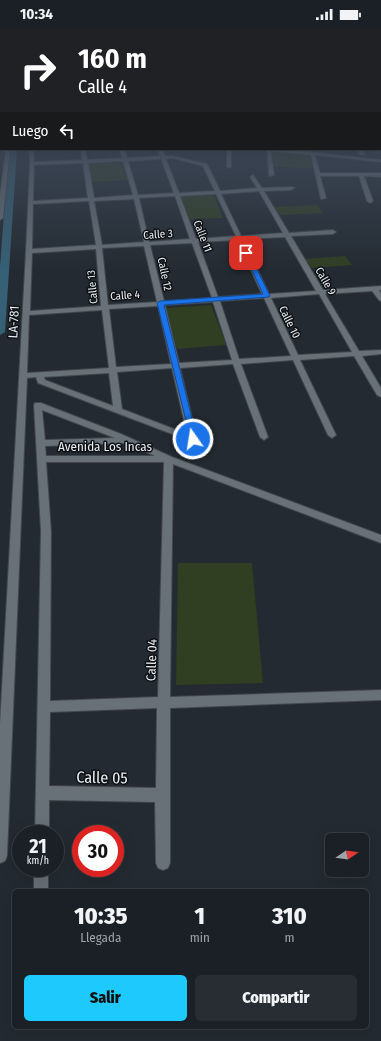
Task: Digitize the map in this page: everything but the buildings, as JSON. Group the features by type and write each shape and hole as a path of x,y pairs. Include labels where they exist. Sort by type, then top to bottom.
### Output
{"street":[{"path":"0,218 4,178"},
{"name":"LA-781","path":"0,856 31,178"},
{"name":"Calle 13","path":"87,178 99,247 104,307 118,410"},
{"name":"Calle 12","path":"118,410 193,439 160,303 148,245 130,178"},
{"name":"Calle 11","path":"171,178 216,300 236,361 264,437"},
{"name":"Calle 10","path":"211,178 332,435"},
{"name":"Calle 9","path":"254,178 381,395"},
{"path":"319,178 323,198"},
{"path":"362,178 370,201"},
{"path":"30,202 291,188"},
{"name":"Calle 3","path":"29,251 148,245 333,232"},
{"path":"377,288 381,299"},
{"name":"Calle 4","path":"26,314 104,307 377,288"},
{"path":"23,376 176,364 381,352"},
{"path":"40,375 41,381 118,410"},
{"path":"42,825 46,531 38,404 129,441 168,459 381,539"},
{"name":"Avenida Los Incas","path":"40,442 129,441"},
{"name":"Avenida Los Incas","path":"41,459 168,459"},
{"name":"Calle 04","path":"162,862 161,795 169,522 168,459"},
{"path":"44,707 323,698 381,694"},
{"name":"Calle 05","path":"42,793 161,795"},
{"path":"41,877 41,889"}],"green space":[{"path":"91,178 126,178 127,180 92,182"},
{"path":"214,195 223,218 190,219 181,197"},
{"path":"317,205 323,213 280,215 275,207"},
{"path":"345,256 352,265 312,268 305,259"},
{"path":"211,305 226,345 177,349 166,308"},
{"path":"178,563 252,563 263,683 176,685"}],"waterway":[{"path":"0,332 11,178"}],"route":[{"path":"193,439 160,303 267,296 246,253"}]}
